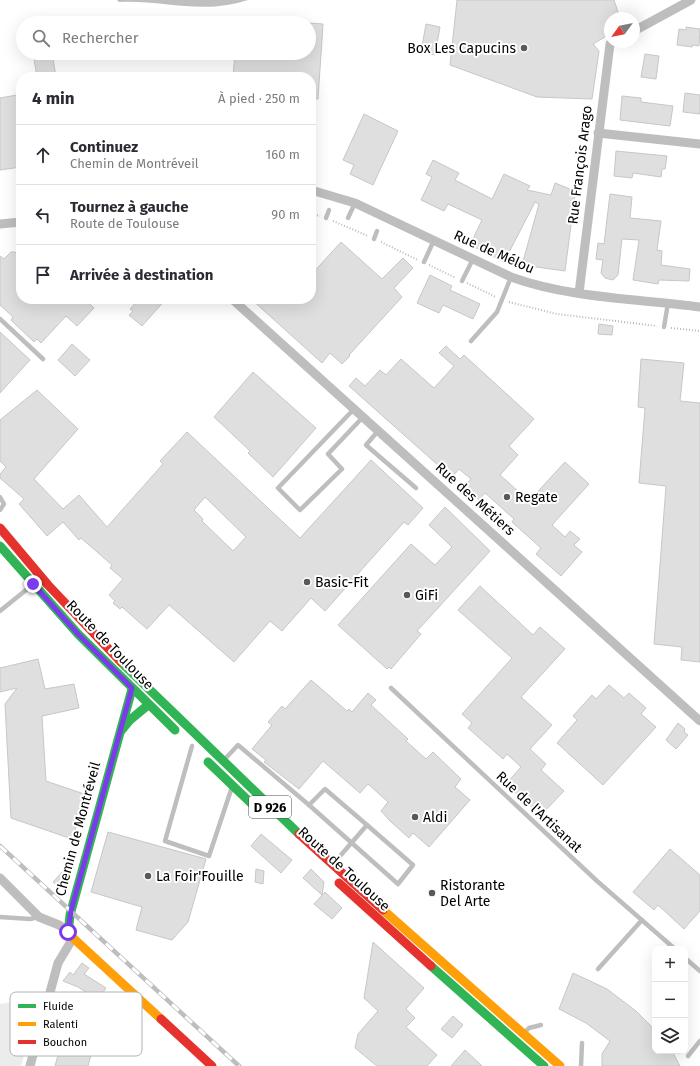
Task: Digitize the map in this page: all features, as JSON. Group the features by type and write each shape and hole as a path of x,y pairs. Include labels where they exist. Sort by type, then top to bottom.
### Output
{"main road":[{"name":"D 926","path":"0,528 81,621 222,762 333,865 560,1066"},
{"name":"Route de Toulouse","path":"0,546 78,634 148,705 262,813"},
{"name":"Chemin de Montréveil","path":"71,935 71,911 132,688"},
{"name":"Chemin de Montréveil","path":"119,734 130,720 148,705"},
{"name":"Route de Toulouse","path":"332,877 544,1066"},
{"path":"71,935 132,992"},
{"path":"142,1001 212,1066"}],"street":[{"path":"640,28 691,0"},
{"name":"Rue François Arago","path":"579,293 609,48"},
{"path":"598,133 700,144"},
{"name":"Rue de Mélou","path":"316,191 355,202 511,277 544,287 579,293 700,307"},
{"path":"0,224 16,222"},
{"name":"Rue des Métiers","path":"238,304 700,720"},
{"path":"0,878 39,917 59,925 71,935 58,963 50,992"},
{"path":"30,1066 33,1056"}],"lane":[{"path":"348,218 355,202"},
{"path":"326,218 329,210"},
{"path":"374,239 377,231"},
{"path":"424,262 434,240"},
{"path":"462,281 473,259"},
{"path":"471,341 497,312 511,277"},
{"path":"664,327 668,303"},
{"path":"0,319 43,359"},
{"path":"354,409 278,488 300,510 342,468 328,454 363,417"},
{"path":"378,431 366,445 416,488"},
{"path":"0,497 4,504 0,510"},
{"path":"0,612 33,584"},
{"name":"Rue de l'Artisanat","path":"391,688 516,806 672,946"},
{"path":"186,741 166,841 210,856 232,786"},
{"path":"222,762 238,745 309,805 351,844 398,884 413,865 325,789 309,805"},
{"path":"333,865 367,825"},
{"path":"0,917 30,919 39,917"},
{"path":"598,969 642,920"},
{"path":"688,961 700,971"},
{"path":"516,1042 529,1028 541,1025"},
{"path":"688,1056 700,1041"},
{"path":"581,1066 582,1043"}],"shaded area":[{"path":"117,0 248,0 235,4 200,7 146,2 119,2"},
{"path":"10,1002 10,1056 24,1056 21,1066 0,1066 0,1004"}],"building":[{"name":"Box Les Capucins","path":"457,0 614,0 618,12 604,12 604,38 593,44 599,51 592,99 537,97 450,65"},
{"path":"316,24 323,24 318,99 316,99 316,72 233,72 234,60 316,60"},
{"path":"426,24 440,27 435,55 421,52"},
{"path":"686,27 700,29 699,46 693,45 692,47 677,45 679,29 686,30"},
{"path":"645,54 659,56 656,79 641,77"},
{"path":"34,60 53,60 55,72 36,72"},
{"path":"685,93 700,95 700,114 683,112"},
{"path":"16,95 16,168 0,170 0,98"},
{"path":"622,96 641,98 641,102 673,106 670,126 620,120"},
{"path":"364,114 398,131 373,185 350,174 354,165 343,160"},
{"path":"616,151 667,156 665,169 662,169 661,177 633,173 632,178 614,176"},
{"path":"433,160 459,173 455,180 492,199 504,174 530,186 527,190 551,195 555,183 570,189 569,192 575,195 565,271 522,265 539,204 535,202 504,262 470,245 482,220 448,204 444,211 421,200 432,177 426,174"},
{"path":"610,194 632,197 630,218 661,221 657,250 662,251 661,265 690,269 689,281 659,280 658,284 633,280 639,240 622,239 618,275 613,280 605,278 601,273 603,260 596,259 598,243 604,244"},
{"path":"341,242 382,279 403,258 413,268 394,288 402,297 342,364 330,353 322,363 257,304 316,304 316,270"},
{"path":"11,252 16,253 16,304 90,304 94,308 77,326 66,316 41,343 37,339 34,342 11,320 13,317 0,305 0,256 4,259"},
{"path":"430,275 452,286 450,290 480,304 473,319 443,305 439,313 417,303"},
{"path":"134,304 162,304 142,326 129,315 133,311 130,309"},
{"path":"599,324 613,326 612,335 598,334"},
{"path":"0,332 30,360 0,393"},
{"path":"72,344 90,360 75,376 58,360"},
{"path":"446,346 460,359 464,355 534,419 509,446 518,455 500,475 529,501 565,462 589,484 552,525 565,537 570,531 580,539 574,545 582,552 561,576 536,554 541,548 512,522 514,519 485,493 479,500 464,486 471,479 459,469 453,476 440,467 349,386 356,378 365,386 380,370 386,375 401,359 434,388 454,366 439,353"},
{"path":"641,359 684,363 680,401 700,403 700,662 681,660 682,647 654,644 666,486 639,483 645,408 638,407"},
{"path":"253,372 316,428 273,477 248,453 250,451 214,417"},
{"path":"37,390 78,429 34,479 63,509 79,495 107,527 163,464 160,461 187,432 300,538 371,460 423,508 408,525 404,522 325,611 311,598 282,631 270,621 234,662 169,605 147,629 122,607 120,609 113,603 115,601 109,595 123,579 110,568 112,565 81,538 79,540 63,522 47,536 19,504 24,499 0,478 0,474 6,467 0,461 0,420","holes":["205,497 246,537 233,551 202,521 203,519 194,510"]},
{"name":"GiFi","path":"445,507 490,551 417,631 421,634 391,669 389,667 387,669 338,625 411,544 435,565 452,547 429,525"},
{"path":"480,586 533,635 540,627 565,649 521,697 552,725 530,749 546,764 541,770 564,791 541,815 506,784 521,767 507,754 503,759 468,728 472,723 462,714 512,658 458,610"},
{"path":"38,659 45,689 74,684 79,708 42,716 46,781 87,795 72,839 11,818 5,704 17,688 0,692 0,668"},
{"path":"311,680 347,711 349,709 352,712 368,693 376,700 371,705 408,739 406,741 426,759 433,752 461,779 455,787 470,800 429,847 413,833 409,838 390,821 381,811 388,802 368,784 360,793 323,761 299,789 264,762 266,760 252,749 272,725 268,722 282,706 285,709"},
{"path":"609,685 624,698 629,693 646,708 641,714 656,727 603,785 557,743 577,720 573,716 592,695 596,699"},
{"path":"678,723 685,729 684,732 688,735 676,749 666,740"},
{"name":"La Foir'Fouille","path":"108,832 206,859 188,922 172,940 136,930 142,907 91,892"},
{"path":"261,834 292,860 281,873 251,846"},
{"path":"670,849 700,875 700,911 684,929 658,905 654,910 633,892"},
{"path":"256,869 264,871 263,884 255,882"},
{"path":"311,869 324,882 322,895 303,878"},
{"path":"63,871 69,877 59,888 53,882"},
{"path":"325,892 342,908 332,919 314,904"},
{"path":"373,942 424,988 406,1009 415,1018 406,1027 437,1055 427,1066 377,1066 355,1048 358,1034 378,1011 364,998"},
{"path":"82,963 89,968 84,974 106,988 103,992 86,992 63,981 70,972 73,975"},
{"path":"573,973 607,989 636,1011 652,1027 652,1054 674,1054 680,1066 602,1066 602,1054 610,1041 586,1023 559,1009"},
{"path":"453,1016 463,1025 452,1038 441,1029"},
{"path":"465,1050 482,1066 451,1066"},
{"path":"58,1056 91,1056 88,1066 55,1066"}],"railway":[{"path":"0,846 239,1066"}],"traffic: fast":[{"path":"0,546 78,634 175,730"},
{"path":"121,662 299,834"},
{"path":"70,932 70,915 132,689"},
{"path":"121,731 130,720 148,705"},
{"path":"208,762 253,805"},
{"path":"431,966 544,1066"}],"traffic: slow":[{"path":"383,910 560,1066"},
{"path":"70,932 73,938 132,992"},
{"path":"142,1002 161,1019"}],"traffic: jam":[{"path":"0,528 48,585 121,662"},
{"path":"299,834 383,910"},
{"path":"339,883 431,966"},
{"path":"161,1019 212,1066"}],"place":[{"name":"Box Les Capucins","path":"524,48"},
{"name":"Regate","path":"507,497"},
{"name":"Basic-Fit","path":"307,582"},
{"name":"GiFi","path":"407,595"},
{"name":"Aldi","path":"415,817"},
{"name":"La Foir'Fouille","path":"148,876"},
{"name":"Ristorante Del Arte","path":"432,893"}],"route":[{"path":"33,584 78,634 132,688 128,698 71,911 68,932"}]}
